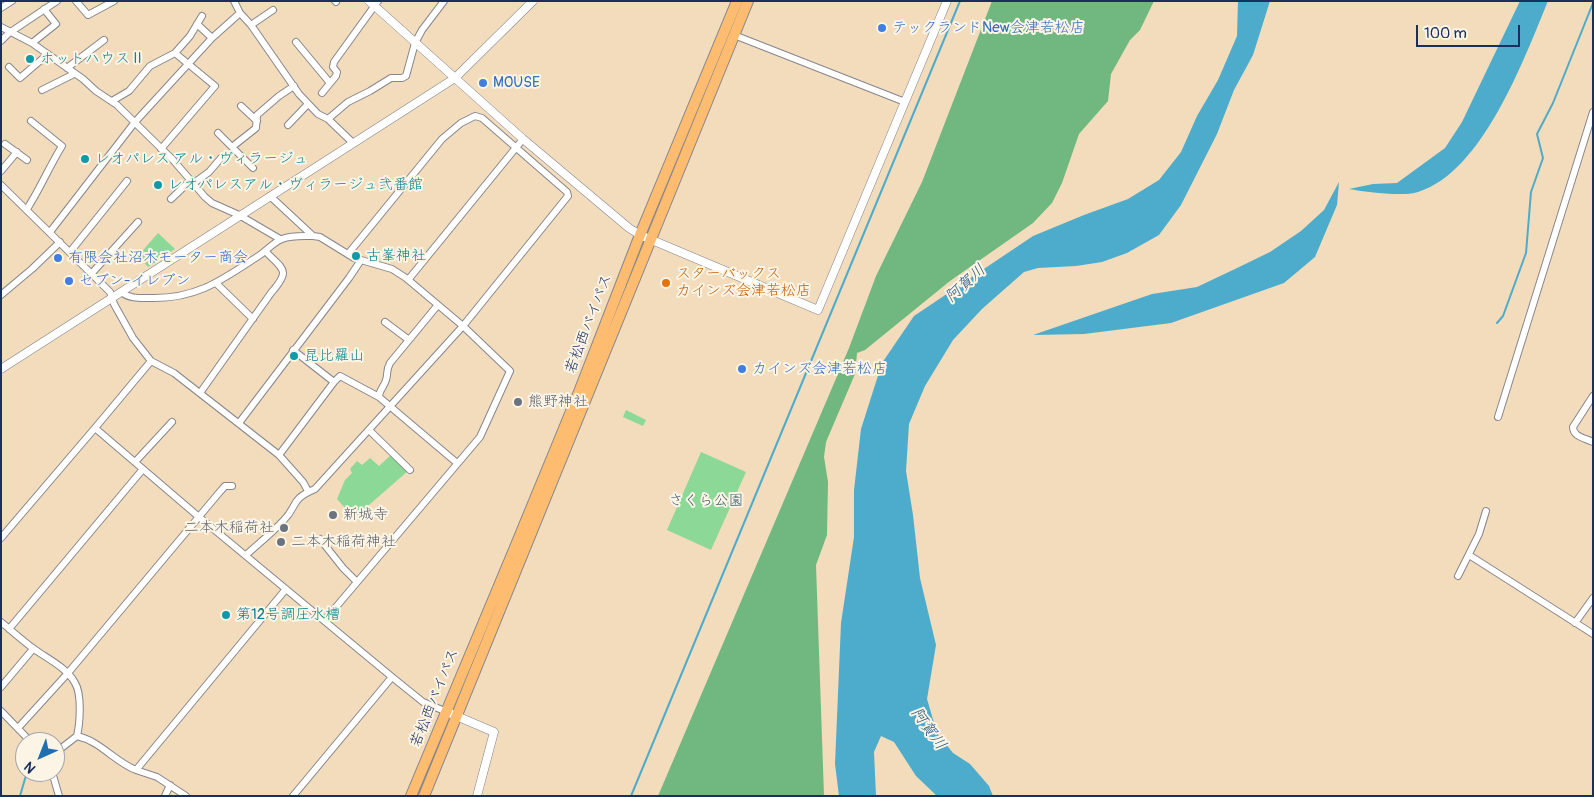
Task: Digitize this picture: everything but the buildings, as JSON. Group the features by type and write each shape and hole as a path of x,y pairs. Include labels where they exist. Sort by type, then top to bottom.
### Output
{"highway":[{"name":"若松西バイパス","path":"424,796 737,1"},
{"name":"若松西バイパス","path":"411,796 575,401 748,1"}],"street":[{"path":"1,8 12,1"},
{"path":"1,41 9,33 58,1"},
{"path":"76,1 88,15 114,1"},
{"path":"234,1 240,13 251,25 308,104 318,114 328,119 353,143"},
{"path":"328,119 348,102 370,92 391,78 406,76 415,44 422,30 444,1"},
{"path":"1,370 239,215 455,78 533,1"},
{"path":"322,93 337,72 333,67 334,62 374,3 415,44 523,139 629,228 645,237 818,310 947,1"},
{"path":"32,43 56,24 44,9"},
{"path":"251,25 273,10"},
{"path":"50,232 135,122 212,38 240,13"},
{"path":"112,101 129,91 150,66 175,53 190,36 202,16"},
{"path":"197,24 212,38"},
{"path":"1,27 9,33 32,43 112,101 135,122 205,197 280,240"},
{"path":"734,36 905,102"},
{"path":"67,68 104,40"},
{"path":"296,42 330,83"},
{"path":"161,149 215,86 175,53"},
{"path":"9,66 20,78 48,54"},
{"path":"42,90 74,74"},
{"path":"232,148 256,128 257,115 268,104 294,86"},
{"path":"288,125 308,104"},
{"path":"241,106 257,121"},
{"path":"1498,417 1593,112"},
{"path":"246,556 284,520 297,499 314,489 463,326 568,196 567,192 482,118 475,116 461,124 428,154 348,254"},
{"path":"26,210 43,183 46,173 62,146 31,121"},
{"path":"218,133 253,168"},
{"path":"408,280 523,139"},
{"path":"5,144 27,160"},
{"path":"1,171 17,152"},
{"path":"171,199 192,182 209,172 221,158"},
{"path":"70,252 127,181"},
{"path":"1,185 110,292 114,304 132,338 151,361 174,373 278,455 303,482 308,491"},
{"path":"270,196 313,236"},
{"path":"92,273 138,222"},
{"path":"121,292 135,298 178,296 217,284 280,240 294,236 320,237 348,254 392,269 408,280 463,326 510,371 480,437 325,620"},
{"path":"1,295 60,242"},
{"path":"200,393 284,274 283,269 265,251"},
{"path":"239,423 361,260"},
{"path":"217,284 253,319"},
{"path":"379,397 379,393 386,380 386,370 437,306"},
{"path":"385,322 409,340"},
{"path":"294,350 334,382"},
{"path":"1,538 151,361"},
{"path":"278,455 340,376 379,397 457,463"},
{"path":"1593,396 1573,427 1573,431 1575,434 1593,442"},
{"path":"135,462 172,422"},
{"path":"95,428 199,517 423,702 494,732 477,796"},
{"path":"369,430 410,470"},
{"path":"9,629 143,469"},
{"path":"18,728 68,673 226,486 232,486"},
{"path":"1458,576 1469,555 1486,511"},
{"path":"320,539 357,582"},
{"path":"1469,555 1593,634"},
{"path":"136,770 286,589"},
{"path":"1575,623 1593,598"},
{"path":"1,622 68,673 78,689 80,726 77,736 65,745"},
{"path":"1,687 34,649"},
{"path":"292,796 392,677"},
{"path":"1,711 22,732"},
{"path":"77,736 93,743 125,765 157,777 186,796"},
{"path":"55,782 59,796"},
{"path":"165,796 170,785"}],"green space":[{"path":"992,1 1154,1 1140,30 1130,40 1111,74 1108,101 1079,134 1062,183 1052,203 1033,223 950,281 865,350 857,353 855,374 826,442 824,457 828,482 827,535 816,565 824,796 658,796 849,348 876,276 922,182"},
{"path":"158,233 175,249 148,267 138,256"},
{"path":"626,410 646,420 643,426 623,417"},
{"name":"さくら公園","path":"701,452 746,472 711,550 667,530"},
{"path":"392,454 408,471 354,518 337,499 345,480 352,473 350,469 357,461 362,465 370,458 379,466"}],"water":[{"name":"阿賀川","path":"1238,1 1270,1 1253,55 1234,90 1217,134 1181,205 1159,235 1127,253 1102,262 1076,266 1038,268 1024,272 982,309 953,340 925,386 909,424 906,471 920,578 936,645 927,699 937,733 953,753 970,764 989,786 993,796 937,796 916,776 894,742 881,736 874,752 876,796 839,796 835,764 841,623 854,537 854,490 861,429 882,363 914,316 1033,236 1128,199 1159,180 1181,152 1197,116 1218,80 1237,36"},
{"path":"1520,1 1548,1 1527,52 1498,111 1481,138 1462,162 1441,180 1418,192 1394,194 1349,189 1373,184 1397,183 1445,148 1462,122"},
{"path":"1339,182 1337,205 1315,257 1284,283 1171,323 1084,334 1033,335 1152,294 1197,287 1270,252 1301,231 1324,210"}],"waterway":[{"path":"631,796 960,1"},
{"path":"1497,323 1503,316 1526,253 1531,192 1543,158 1537,134 1553,103 1593,3"},
{"path":"20,796 24,782"}],"place":[{"name":"テックランドNew会津若松店","path":"882,28"},
{"name":"ホットハウス II","path":"30,59"},
{"name":"MOUSE","path":"483,83"},
{"name":"レオパレス アル・ヴィラージュ","path":"85,159"},
{"name":"レオパレスアル・ヴィラージュ弐番館","path":"158,185"},
{"name":"古峯神社","path":"356,256"},
{"name":"有限会社沼木モーター商会","path":"58,258"},
{"name":"セブン-イレブン","path":"69,281"},
{"name":"スターバックス カインズ会津若松店","path":"666,283"},
{"name":"昆比羅山","path":"294,356"},
{"name":"カインズ会津若松店","path":"742,369"},
{"name":"熊野神社","path":"518,402"},
{"name":"新城寺","path":"333,515"},
{"name":"二本木稲荷社","path":"284,528"},
{"name":"二本木稲荷神社","path":"281,542"},
{"name":"第12号調圧水槽","path":"226,615"}]}
